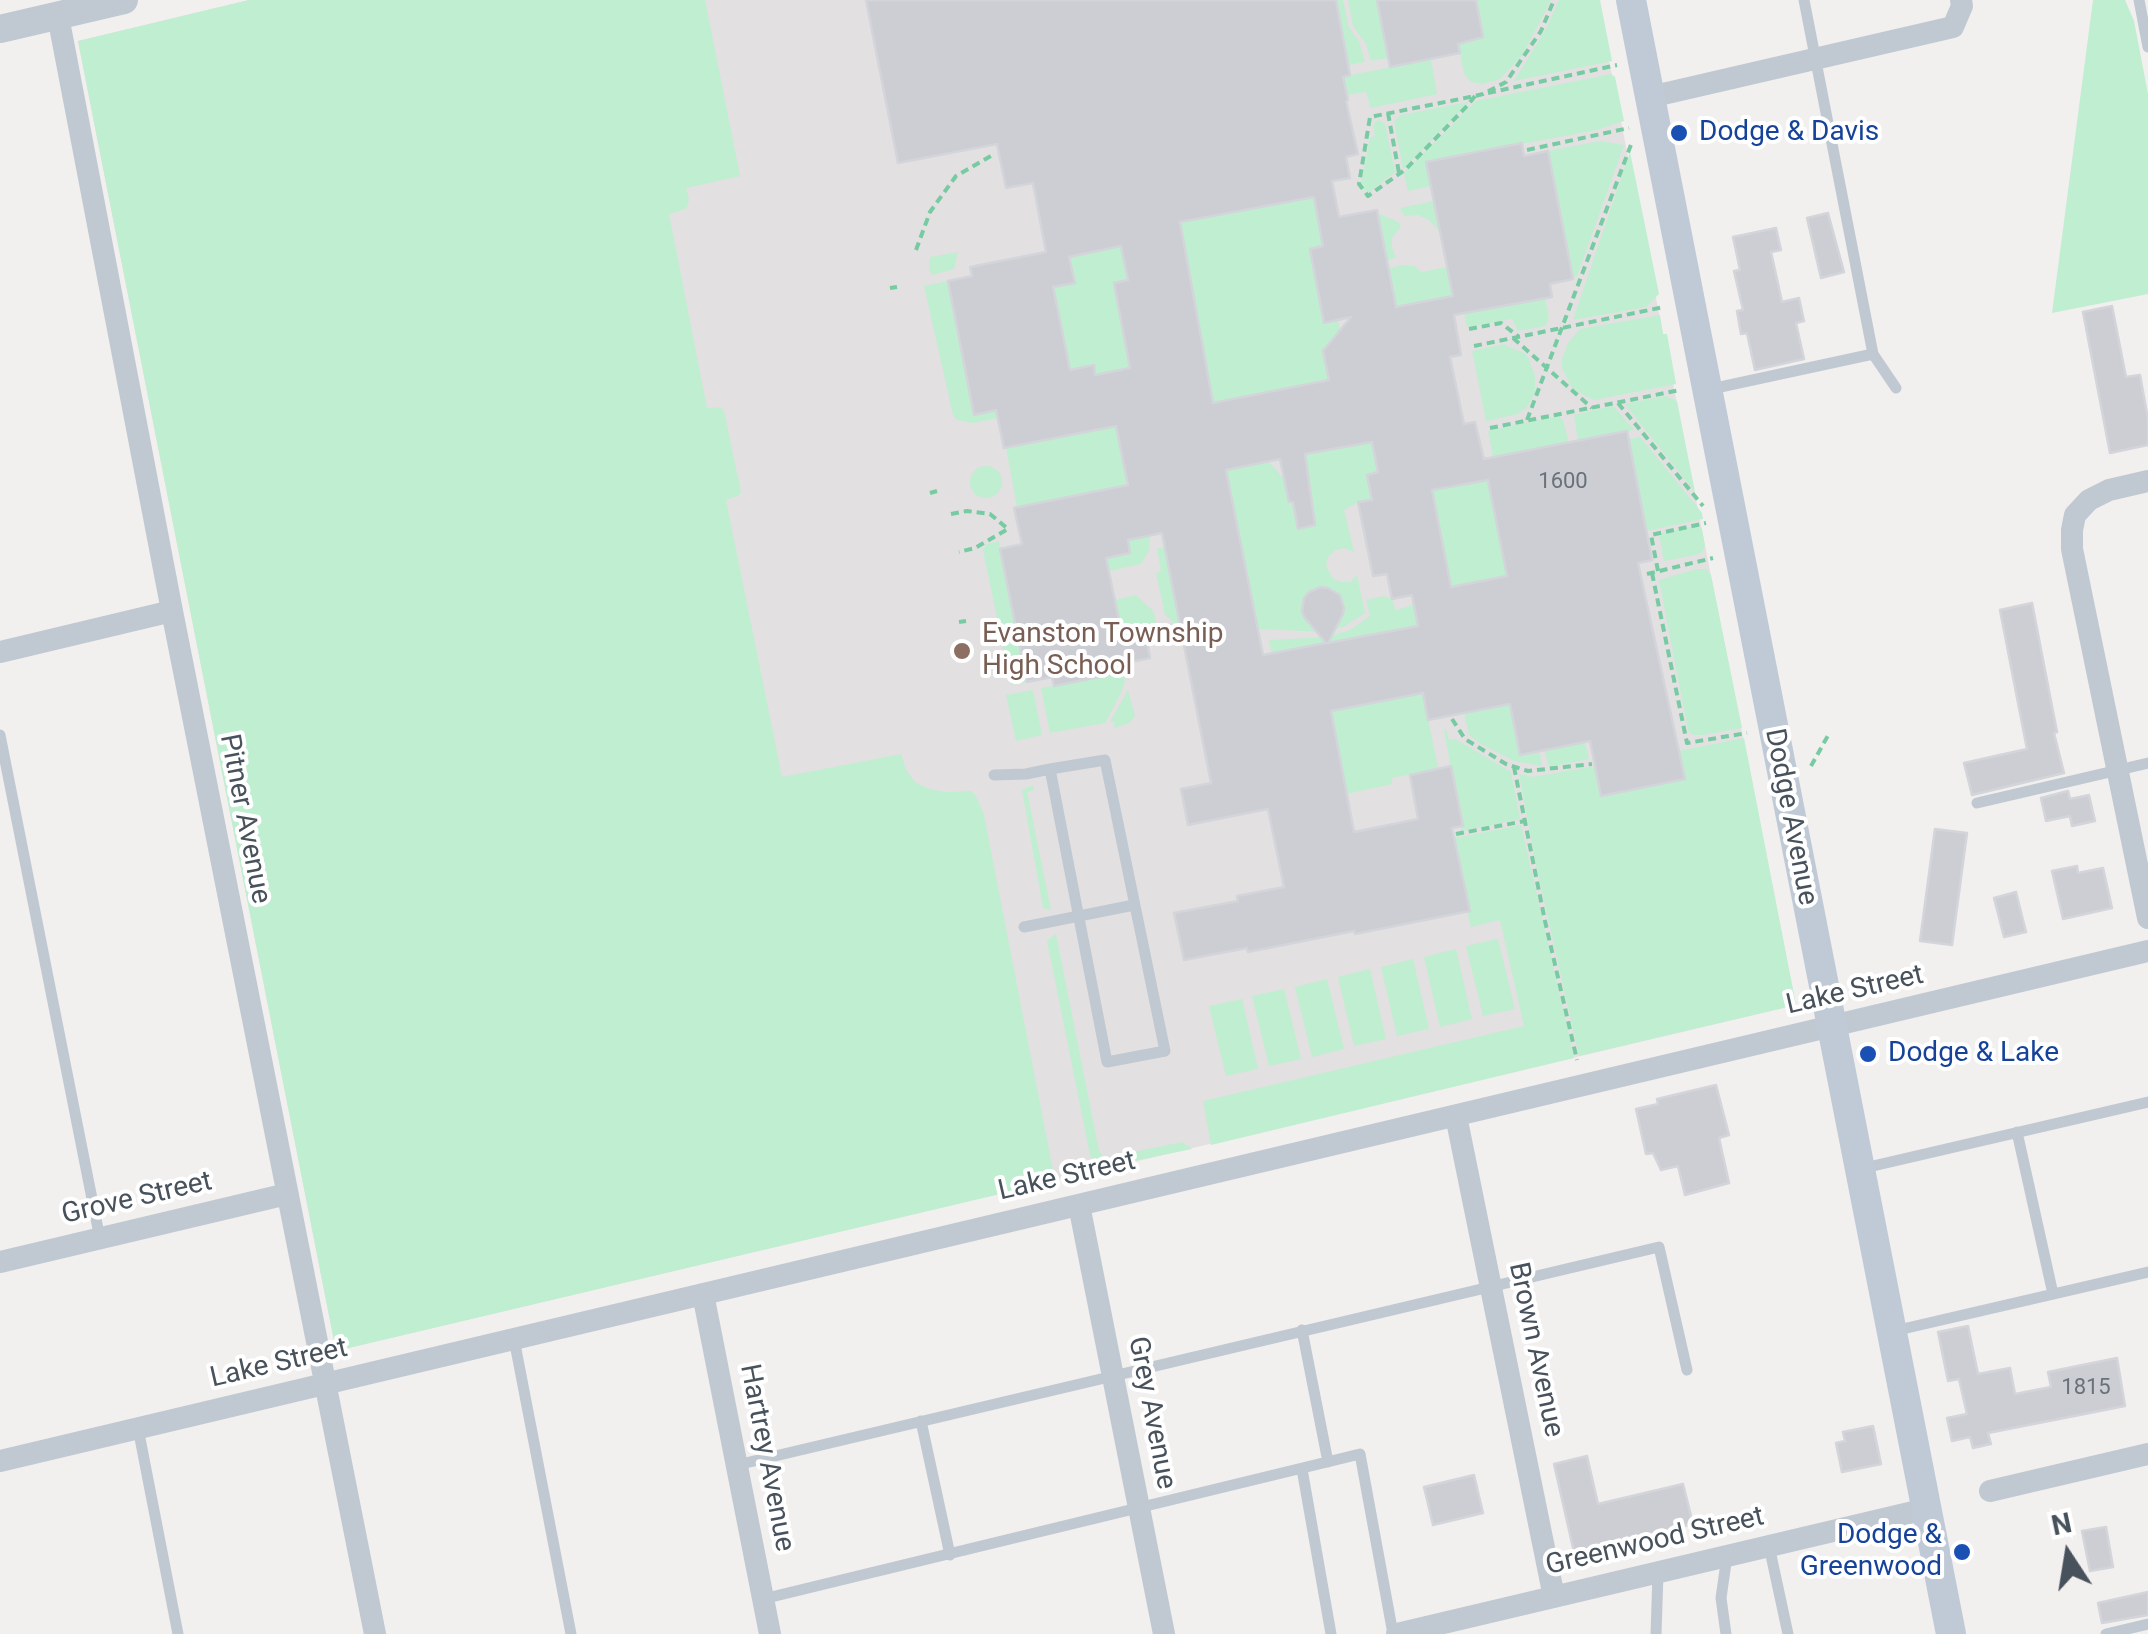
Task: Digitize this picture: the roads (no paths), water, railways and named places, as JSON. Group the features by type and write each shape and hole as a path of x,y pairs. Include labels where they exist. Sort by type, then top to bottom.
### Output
{"main road":[{"name":"Dodge Avenue","path":"1631,0 1650,97 1694,390 1831,1028 1951,1634"}],"street":[{"path":"0,29 57,8 124,0"},
{"path":"1650,97 1953,27 1962,3"},
{"name":"Pitner Avenue","path":"57,8 375,1634"},
{"path":"2148,481 2109,490 2089,500 2075,515 2072,530 2072,550 2148,918"},
{"path":"0,652 172,611"},
{"name":"Lake Street","path":"0,1460 2148,952"},
{"name":"Brown Avenue","path":"1456,1116 1554,1597"},
{"name":"Grove Street","path":"0,1262 287,1194"},
{"name":"Grey Avenue","path":"1079,1204 1164,1634"},
{"name":"Hartrey Avenue","path":"703,1294 770,1634"},
{"path":"1990,1491 2148,1454"},
{"name":"Greenwood Street","path":"1395,1634 1926,1510"}],"lane":[{"path":"1804,0 1873,354 1896,388"},
{"path":"2139,0 2148,47"},
{"path":"1694,390 1873,354"},
{"path":"0,735 100,1238"},
{"path":"994,775 1026,774 1104,760 1165,1051 1107,1062 1050,770"},
{"path":"1978,803 2148,763"},
{"path":"1024,928 1134,905"},
{"path":"1859,1169 2148,1102"},
{"path":"2017,1132 2053,1294"},
{"path":"737,1465 1659,1247 1687,1370"},
{"path":"1891,1332 2148,1272"},
{"path":"1302,1330 1328,1462"},
{"path":"514,1339 571,1634"},
{"path":"921,1421 950,1554"},
{"path":"138,1428 178,1634"},
{"path":"763,1599 1360,1454 1395,1634"},
{"path":"1302,1469 1331,1634"},
{"path":"1768,1546 1788,1634"},
{"path":"1726,1634 1721,1598 1727,1556"},
{"path":"1656,1634 1658,1572"},
{"path":"2106,1634 2147,1628"}],"place":[{"name":"Dodge & Davis","path":"1679,133"},
{"name":"Evanston Township High School","path":"962,651"},
{"name":"Dodge & Lake","path":"1868,1054"},
{"name":"Dodge & Greenwood","path":"1962,1552"}]}
